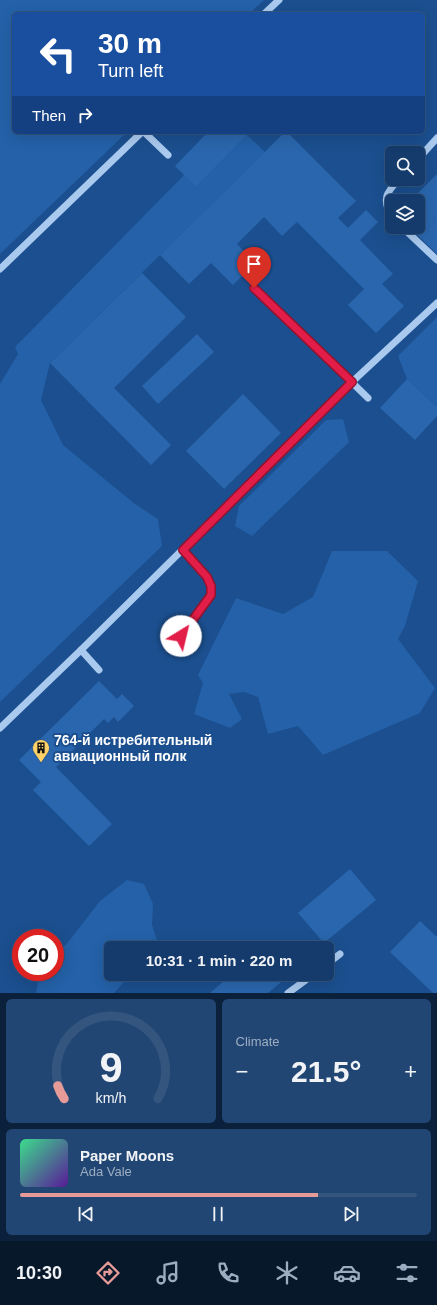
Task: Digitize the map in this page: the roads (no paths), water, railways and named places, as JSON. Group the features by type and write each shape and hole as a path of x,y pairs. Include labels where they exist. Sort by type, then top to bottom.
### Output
{"lane":[{"path":"266,12 279,0"},
{"path":"0,268 141,134"},
{"path":"145,134 168,155"},
{"path":"425,151 437,138"},
{"path":"409,234 437,260"},
{"path":"254,288 368,398"},
{"path":"0,728 183,550 352,382 437,303"},
{"path":"181,636 211,595 211,586 207,577 183,550"},
{"path":"81,650 99,670"},
{"path":"334,959 340,954"},
{"path":"288,993 304,981"}],"place":[{"name":"764-й истребительный авиационный полк","path":"41,763"}]}
